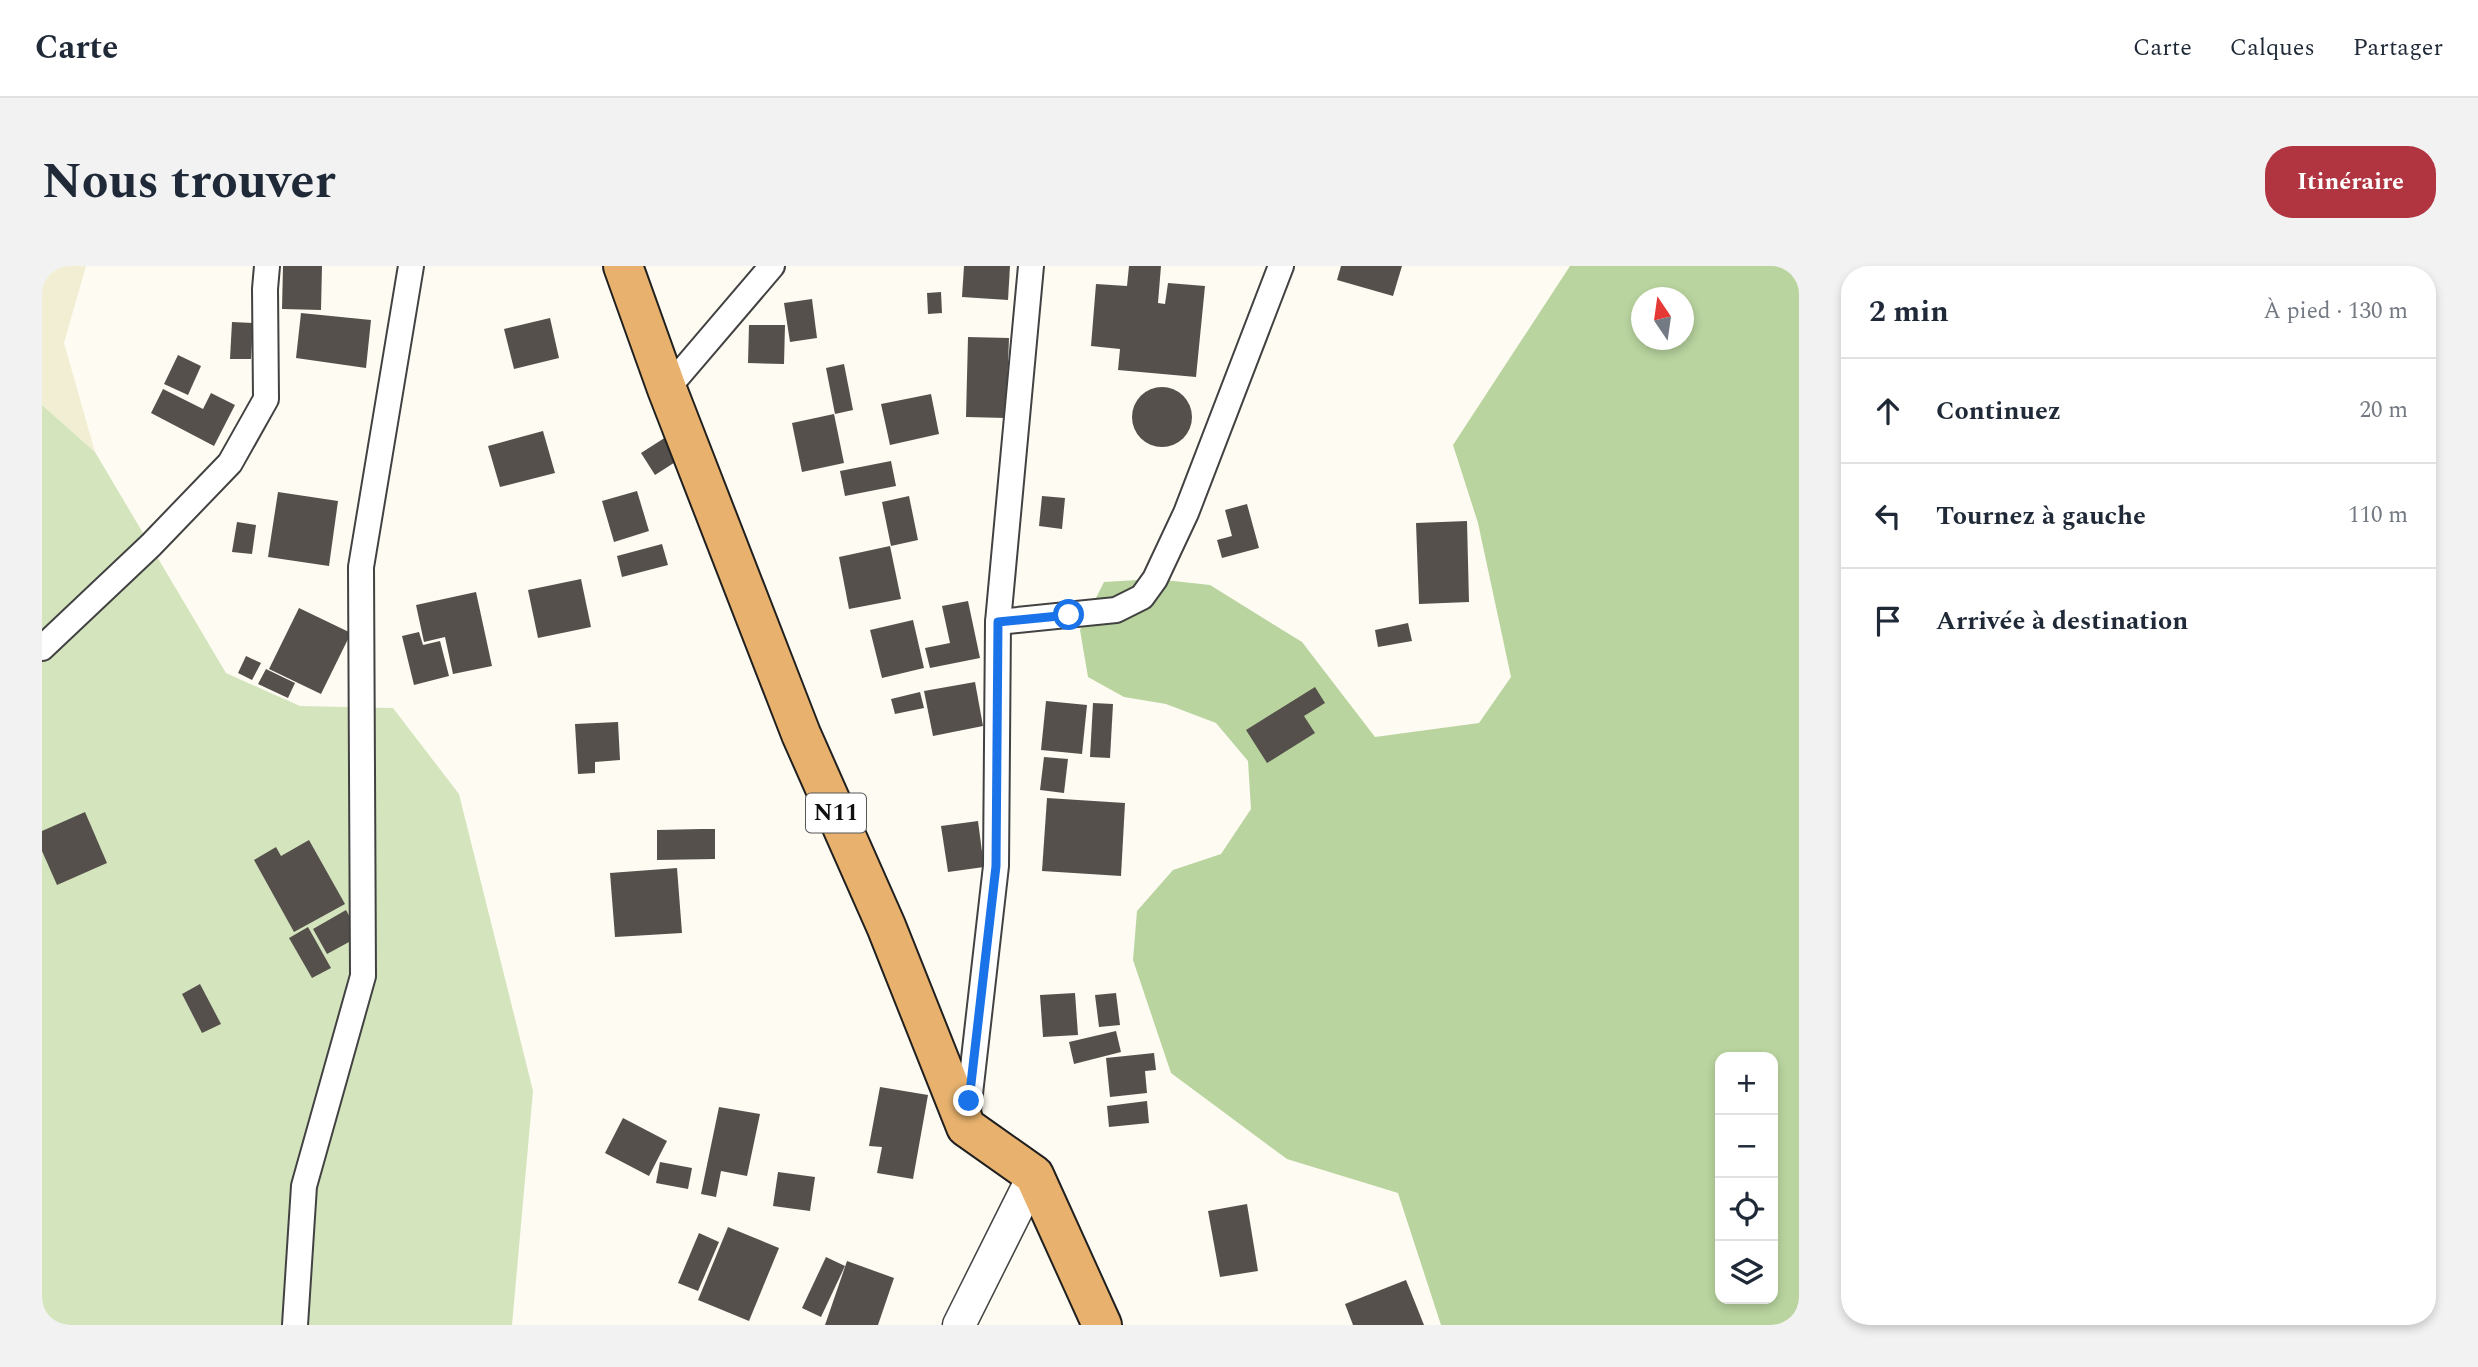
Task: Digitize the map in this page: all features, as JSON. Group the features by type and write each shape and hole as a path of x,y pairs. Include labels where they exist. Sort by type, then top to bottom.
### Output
{"highway":[{"name":"N11","path":"623,266 667,389 801,734 886,926 966,1128"},
{"path":"966,1128 1034,1175 1102,1325"}],"street":[{"path":"42,648 151,545 230,463 266,399 267,266"},
{"path":"295,1325 304,1186 363,976 361,567 411,266"},
{"path":"667,389 772,266"},
{"path":"966,1128 996,866 998,622 1031,266"},
{"path":"998,622 1116,610 1142,597 1155,579 1186,513 1281,266"},
{"path":"959,1325 1034,1175"}],"shaded area":[{"path":"42,266 86,266 64,343 95,452 42,405"}],"green space":[{"path":"1570,266 1799,266 1799,1325 1441,1325 1398,1193 1287,1159 1171,1073 1133,960 1137,911 1173,870 1221,854 1251,809 1248,761 1216,723 1166,704 1124,697 1088,677 1080,630 1104,582 1155,579 1210,585 1302,642 1375,737 1479,723 1511,677 1478,523 1453,445"},
{"path":"42,405 95,452 226,673 300,706 393,708 459,794 533,1091 512,1325 42,1325"}],"building":[{"path":"283,266 322,266 321,310 282,309"},
{"path":"964,266 1010,266 1008,300 962,297"},
{"path":"1129,266 1161,266 1158,303 1165,304 1168,283 1205,286 1196,377 1118,370 1120,349 1091,346 1096,284 1127,286"},
{"path":"1341,266 1402,266 1393,296 1337,280"},
{"path":"941,292 942,313 928,314 927,293"},
{"path":"812,299 817,338 790,342 784,303"},
{"path":"301,313 371,320 366,368 296,358"},
{"path":"550,318 559,358 514,369 504,329"},
{"path":"232,322 253,323 251,359 230,359"},
{"path":"749,325 785,325 784,364 748,363"},
{"path":"968,337 1009,338 1006,418 966,417"},
{"path":"178,355 201,366 188,395 164,384"},
{"path":"844,364 853,410 835,414 826,368"},
{"path":"1162,387 1183,396 1192,417 1183,438 1162,447 1141,438 1132,417 1141,396"},
{"path":"163,389 203,409 211,393 235,405 214,446 151,413"},
{"path":"931,394 939,434 890,445 881,404"},
{"path":"834,414 844,463 802,472 792,423"},
{"path":"543,431 555,473 500,487 488,446"},
{"path":"666,437 680,459 655,475 641,453"},
{"path":"891,461 896,486 845,496 840,471"},
{"path":"637,491 649,531 614,542 602,501"},
{"path":"278,492 338,501 329,566 268,557"},
{"path":"909,496 918,540 891,546 882,502"},
{"path":"1042,496 1065,498 1062,529 1039,526"},
{"path":"1247,504 1259,548 1222,558 1217,540 1232,536 1225,510"},
{"path":"1467,521 1469,602 1419,604 1416,523"},
{"path":"237,522 256,525 252,554 232,552"},
{"path":"662,544 668,565 622,577 617,556"},
{"path":"890,546 901,599 849,609 839,557"},
{"path":"581,579 591,627 538,638 528,590"},
{"path":"476,592 492,666 453,674 445,637 424,642 416,605"},
{"path":"968,601 980,658 930,668 925,648 950,643 942,606"},
{"path":"299,608 351,633 321,694 269,669"},
{"path":"913,620 924,668 882,678 870,630"},
{"path":"1408,623 1412,641 1378,647 1375,630"},
{"path":"419,632 423,645 440,641 449,676 414,685 402,636"},
{"path":"246,656 261,663 252,680 238,673"},
{"path":"266,669 295,683 288,698 258,684"},
{"path":"975,682 983,726 933,736 924,691"},
{"path":"1315,687 1325,703 1304,716 1315,733 1267,763 1246,730"},
{"path":"920,692 924,708 895,714 891,699"},
{"path":"1046,701 1087,705 1082,754 1041,750"},
{"path":"1093,703 1113,704 1110,758 1090,757"},
{"path":"618,722 620,760 595,762 595,773 578,774 575,724"},
{"path":"1044,757 1068,759 1064,793 1040,790"},
{"path":"1047,798 1125,803 1121,876 1042,871"},
{"path":"85,812 107,863 57,885 42,851 42,831"},
{"path":"978,821 984,867 948,872 941,826"},
{"path":"715,829 715,859 657,860 657,830"},
{"path":"309,840 345,904 294,932 254,860 276,847 281,856"},
{"path":"677,868 682,933 615,937 610,873"},
{"path":"346,910 360,936 327,954 313,929"},
{"path":"308,927 331,968 312,978 289,938"},
{"path":"200,984 221,1024 202,1033 182,994"},
{"path":"1075,993 1078,1035 1043,1037 1040,995"},
{"path":"1116,993 1120,1025 1099,1027 1095,995"},
{"path":"1116,1031 1121,1052 1074,1064 1069,1042"},
{"path":"1154,1053 1156,1070 1145,1071 1147,1093 1110,1097 1106,1058"},
{"path":"880,1087 928,1095 913,1179 877,1173 882,1147 869,1146"},
{"path":"1147,1101 1149,1123 1109,1127 1107,1106"},
{"path":"719,1107 760,1114 747,1176 721,1171 716,1197 701,1194"},
{"path":"623,1118 667,1141 649,1176 605,1153"},
{"path":"660,1162 692,1168 688,1189 656,1183"},
{"path":"778,1172 815,1177 810,1211 773,1206"},
{"path":"1247,1204 1258,1271 1220,1277 1208,1211"},
{"path":"728,1227 779,1248 749,1321 698,1300"},
{"path":"699,1233 719,1242 698,1291 678,1283"},
{"path":"826,1257 845,1266 821,1317 802,1308"},
{"path":"847,1261 894,1278 878,1325 825,1325"},
{"path":"1406,1280 1424,1325 1353,1325 1345,1304"}],"route":[{"path":"969,1101 996,866 998,622 1069,615"}]}
